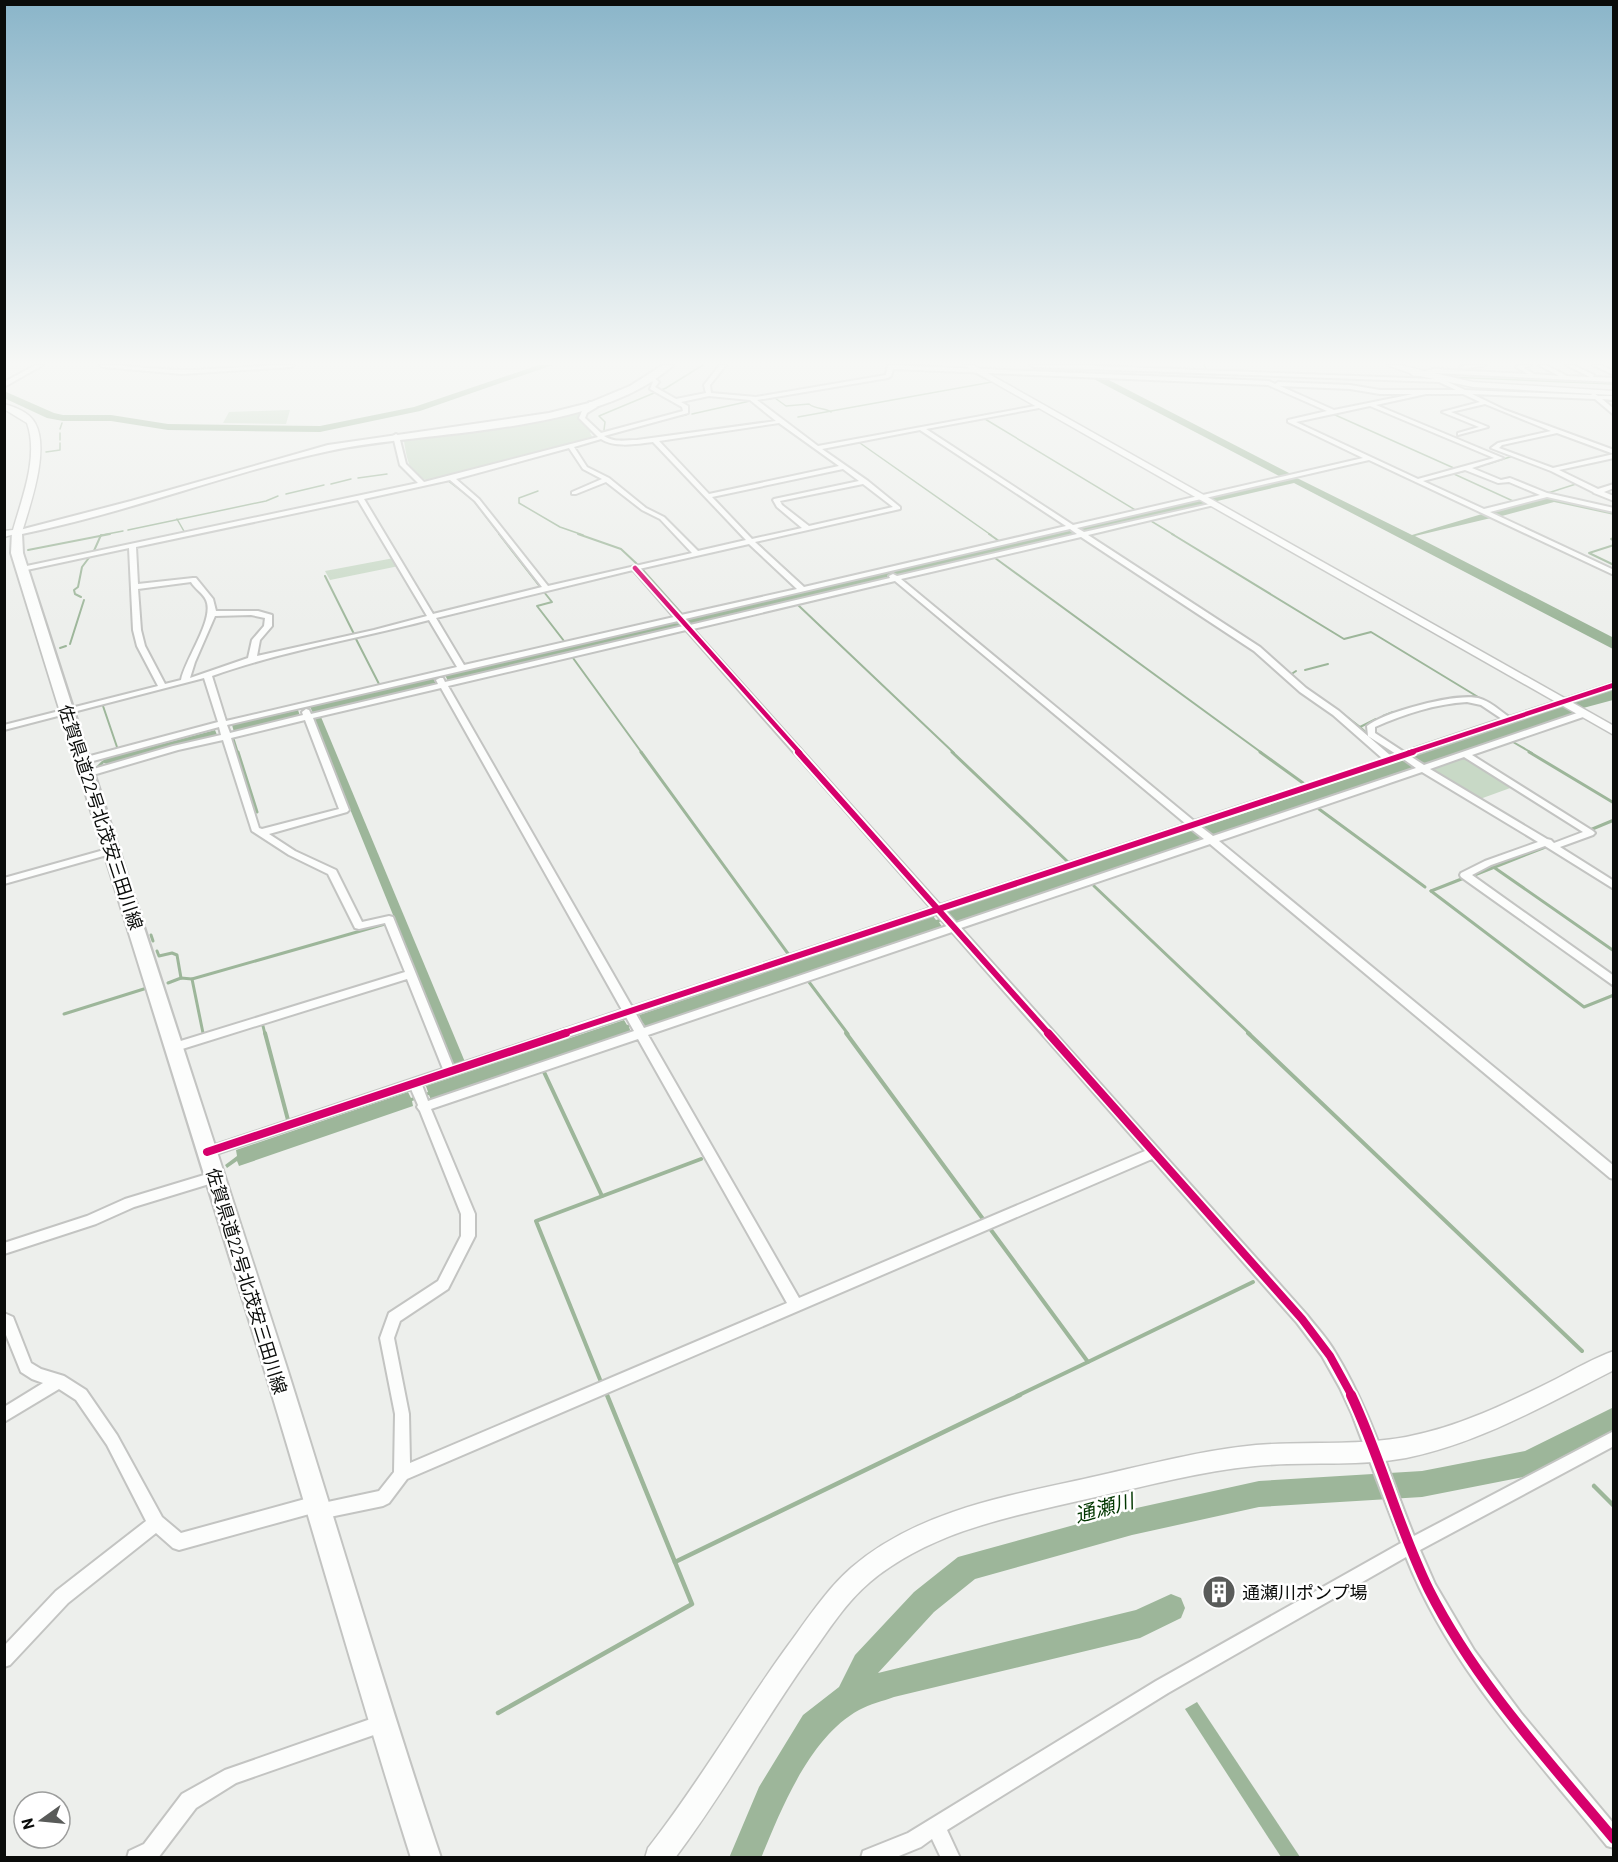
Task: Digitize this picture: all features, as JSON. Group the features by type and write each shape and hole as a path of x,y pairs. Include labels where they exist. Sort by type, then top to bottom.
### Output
{"main road":[{"path":"11,533 89,516 316,452"},
{"name":"佐賀県道22号北茂安三田川線","path":"11,533 175,1047 318,1508 382,1724 426,1857"}],"street":[{"path":"11,533 26,498 33,452"},
{"path":"400,452 403,465 422,484"},
{"path":"22,569 451,478 552,452"},
{"path":"574,452 585,468 607,479 644,509 662,518 697,554"},
{"path":"665,452 752,542 802,589"},
{"path":"4,728 185,682 252,658 375,632 432,616 898,508 824,452"},
{"path":"957,452 1257,649 1303,690 1336,713 1389,759"},
{"path":"1120,452 1614,731"},
{"path":"1357,452 1614,573"},
{"path":"1484,452 1500,458"},
{"path":"1504,452 1553,470 1614,500"},
{"path":"1417,481 1510,454"},
{"path":"1553,470 1614,454"},
{"path":"84,767 222,724 462,668 683,623 891,575 1207,501 1370,458"},
{"path":"708,496 845,467"},
{"path":"1467,468 1500,482 1510,480 1547,495 1614,510"},
{"path":"451,478 477,500 547,589"},
{"path":"574,492 607,479"},
{"path":"807,528 779,506 776,500 866,482"},
{"path":"1596,492 1614,486"},
{"path":"1482,512 1547,495"},
{"path":"360,498 462,668"},
{"path":"84,767 443,685 683,623 802,589 891,575 1207,501"},
{"path":"132,546 135,612 141,646 162,686"},
{"path":"635,568 1302,1319 1330,1356 1376,1459 1409,1547 1451,1632 1476,1668 1614,1839"},
{"path":"891,575 1614,1174"},
{"path":"135,587 193,580 210,599 212,613 200,642 191,655 185,682"},
{"path":"212,613 223,616 253,612 263,613 269,617 268,626 256,640 252,658"},
{"path":"207,674 255,829 292,853 332,872 359,926 389,919 450,1072"},
{"path":"437,674 796,1306"},
{"path":"207,1152 420,1096 1413,762 1508,720 1614,685"},
{"path":"1508,720 1476,699 1401,713 1371,726 1371,734 1413,762 1551,844 1614,886"},
{"path":"260,833 344,810 303,705"},
{"path":"420,1096 450,1072 634,1023 1202,832 1389,759 1413,762 1465,754 1582,713"},
{"path":"1465,754 1590,833 1488,863 1465,875 1614,982"},
{"path":"4,881 111,851"},
{"path":"175,1047 411,974"},
{"path":"402,1474 402,1414 387,1338 394,1317 443,1285 468,1236 468,1215 420,1096"},
{"path":"4,1319 8,1322 26,1367 37,1374 59,1381 81,1395 112,1440 156,1523 179,1542 318,1508 384,1498 402,1474 1154,1153"},
{"path":"4,1250 92,1220 130,1203 214,1177"},
{"path":"658,1857 683,1827 791,1660 834,1605 861,1575 890,1553 926,1534 975,1515 1184,1466 1277,1454 1376,1459 1451,1435 1519,1407 1614,1360"},
{"path":"4,1414 59,1381"},
{"path":"870,1857 914,1840 1162,1687 1409,1547 1614,1438"},
{"path":"4,1659 62,1597 156,1523"},
{"path":"136,1857 151,1851 189,1801 231,1776 382,1724"},
{"path":"936,1827 951,1857"}],"shaded area":[{"path":"406,452 542,452 431,481 418,476 408,461"},
{"path":"1233,452 1248,452 1291,474 1281,477"},
{"path":"1297,478 1412,535 1482,514 1491,518 1415,536 1614,638 1613,649 1294,483 448,681 445,675"},
{"path":"1549,497 1613,512 1614,515 1554,502 1498,517 1489,512"},
{"path":"394,558 399,566 330,580 325,571"},
{"path":"433,678 436,684 313,713 310,707"},
{"path":"1613,689 1613,700 1572,711 1574,713 1423,765 1412,765 1415,767 1213,835 1209,833 1200,836 1202,839 956,922 952,918 939,922 942,927 646,1027 643,1023 629,1027 631,1032 431,1100 429,1095 412,1101 413,1106 239,1166 237,1161 227,1168 225,1165 237,1156 236,1150 408,1092 411,1098 428,1092 426,1086 624,1020 627,1025 641,1020 639,1015 933,916 936,920 949,916 946,912 1192,830 1196,833 1205,830 1202,827 1403,760 1407,762 1413,760 1410,757 1562,706 1575,704 1574,702"},
{"path":"298,710 300,716 234,732 232,725"},
{"path":"321,717 465,1062 454,1065 313,718"},
{"path":"215,730 217,735 107,764 101,762 105,759"},
{"path":"1465,756 1513,787 1480,799 1430,768"},
{"path":"1197,1702 1300,1857 1281,1857 1185,1709"}],"waterway":[{"path":"539,456 557,452"},
{"path":"873,452 991,535"},
{"path":"1039,452 1137,511"},
{"path":"1418,452 1456,469"},
{"path":"1488,464 1513,456"},
{"path":"487,470 518,463"},
{"path":"1472,469 1484,465"},
{"path":"1468,470 1454,474 1513,501"},
{"path":"358,478 387,474"},
{"path":"331,484 351,479"},
{"path":"447,480 473,500 500,535"},
{"path":"1548,493 1576,484"},
{"path":"286,494 324,485"},
{"path":"538,491 519,498 519,503 560,527 583,535"},
{"path":"177,520 266,501 278,496"},
{"path":"128,530 177,520"},
{"path":"177,520 185,533"},
{"path":"1151,521 1174,535"},
{"path":"102,535 123,531"},
{"path":"101,536 110,534"},
{"path":"499,534 541,588"},
{"path":"578,534 621,549 637,564"},
{"path":"989,534 999,541"},
{"path":"1172,534 1344,639 1371,632 1483,700"},
{"path":"28,550 101,536"},
{"path":"93,553 101,536"},
{"path":"1614,538 1611,539 1614,541"},
{"path":"757,543 809,591"},
{"path":"1614,545 1589,553 1614,565"},
{"path":"81,597 75,594 74,590 78,587 82,567 91,555"},
{"path":"995,558 1262,753"},
{"path":"642,569 682,614"},
{"path":"325,576 354,634"},
{"path":"544,592 552,602 537,606 564,641"},
{"path":"70,644 84,600"},
{"path":"798,605 954,753"},
{"path":"356,639 379,684"},
{"path":"60,648 66,646"},
{"path":"573,658 642,753"},
{"path":"1305,670 1328,664"},
{"path":"1449,699 1475,696"},
{"path":"103,706 117,747"},
{"path":"1401,710 1410,708"},
{"path":"1499,710 1509,716"},
{"path":"1383,716 1393,712"},
{"path":"1342,713 1360,727"},
{"path":"1360,727 1376,719"},
{"path":"1360,727 1389,753"},
{"path":"233,737 238,753"},
{"path":"1513,742 1532,753"},
{"path":"238,752 257,812"},
{"path":"641,752 789,955"},
{"path":"952,752 1068,862"},
{"path":"1260,752 1303,783"},
{"path":"1529,752 1614,803"},
{"path":"97,768 102,763"},
{"path":"1319,809 1425,887"},
{"path":"1590,830 1614,820"},
{"path":"1494,867 1548,846"},
{"path":"1472,876 1494,867"},
{"path":"1494,867 1614,951"},
{"path":"1464,878 1431,891 1584,1007 1614,995"},
{"path":"1094,886 1250,1034"},
{"path":"192,979 385,924"},
{"path":"151,935 153,941"},
{"path":"157,951 159,956 172,953 177,955 181,978"},
{"path":"168,983 181,978"},
{"path":"181,978 192,979"},
{"path":"192,979 203,1033"},
{"path":"809,982 848,1034"},
{"path":"64,1014 147,988"},
{"path":"263,1026 265,1034"},
{"path":"265,1033 288,1120"},
{"path":"846,1033 983,1219"},
{"path":"1248,1033 1582,1351"},
{"path":"544,1072 602,1196"},
{"path":"601,1382 536,1221 701,1159"},
{"path":"991,1230 1088,1362"},
{"path":"1088,1362 1253,1282"},
{"path":"1017,1396 1088,1362"},
{"path":"498,1713 692,1604 607,1395"},
{"path":"675,1562 1020,1395"},
{"name":"通瀬川","path":"850,1698 865,1665 924,1602 968,1567 1132,1522 1259,1494 1422,1484 1528,1463 1614,1419"},
{"path":"1594,1486 1614,1506"},
{"path":"850,1698 894,1682 1140,1624 1171,1608"},
{"name":"通瀬川","path":"745,1858 770,1798 814,1726 850,1698"}],"cycle path":[{"path":"635,568 1320,1342 1346,1384 1359,1412 1416,1561 1447,1624 1514,1719 1614,1839"},
{"path":"207,1152 1614,685"}],"place":[{"name":"通瀬川ポンプ場","path":"1219,1592"}]}
